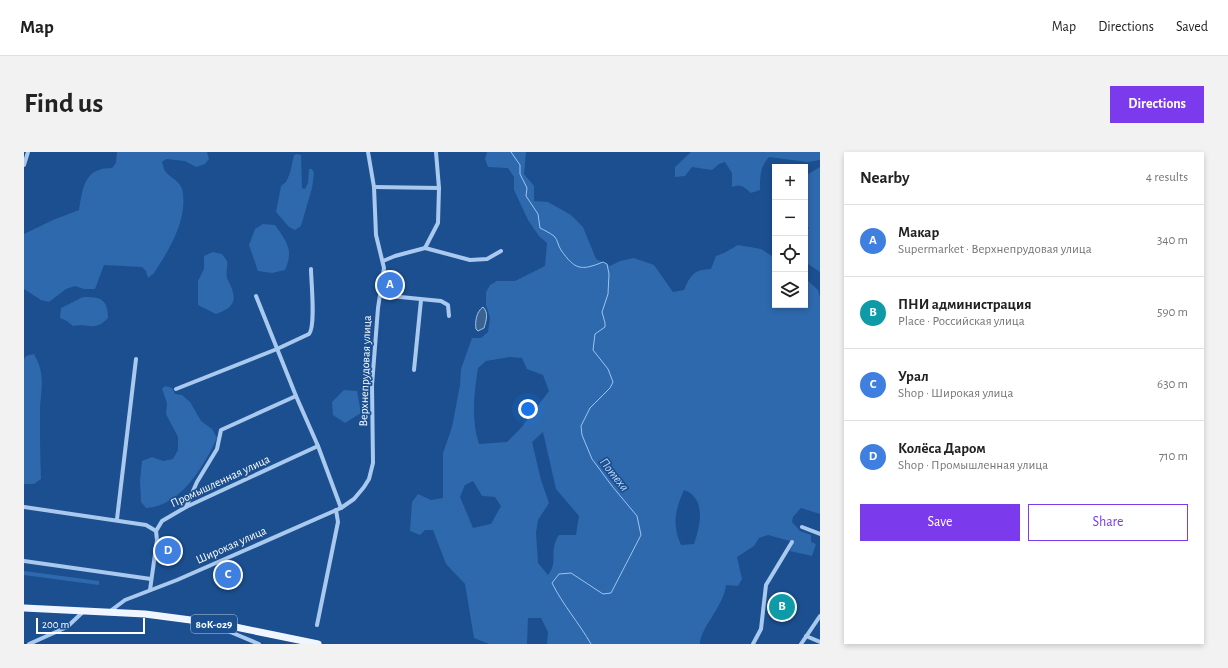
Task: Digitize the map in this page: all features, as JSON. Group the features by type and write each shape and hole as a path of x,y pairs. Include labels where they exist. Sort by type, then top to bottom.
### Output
{"main road":[{"name":"80К-029","path":"24,608 144,614 221,624 318,644"}],"street":[{"path":"24,167 28,152"},
{"name":"Верхнепрудовая улица","path":"341,508 359,494 371,472 374,449 372,385 383,261 376,235 374,187 368,152"},
{"path":"425,248 438,224 439,188 436,152"},
{"path":"374,187 439,188"},
{"path":"383,261 395,256 425,248 470,260 487,259 501,251"},
{"path":"176,388 277,349 311,332 311,269"},
{"path":"380,295 445,302 448,305 449,316"},
{"path":"256,296 296,396 318,446 341,508"},
{"path":"414,370 421,300"},
{"path":"117,520 136,359"},
{"path":"186,507 193,488 217,449 221,430 296,396"},
{"name":"Промышленная улица","path":"156,531 162,521 186,507 318,446"},
{"path":"24,507 146,525 156,531 157,540 150,590"},
{"name":"Широкая улица","path":"109,612 126,600 341,508"},
{"path":"316,625 338,522 336,510"},
{"path":"802,527 820,534"},
{"path":"753,644 761,629 766,585 792,542"},
{"path":"24,561 151,579"},
{"path":"29,644 67,627 84,611"},
{"path":"801,644 820,616"},
{"path":"221,624 228,631 259,644"},
{"path":"806,636 820,642"}],"shaded area":[{"path":"117,152 207,152 209,159 205,164 196,167 185,161 166,159 162,162 165,171 181,186 183,211 171,244 154,273 148,278 146,271 142,267 104,265 95,289 84,289 75,286 66,289 49,302 41,300 24,289 24,234 53,220 79,210 86,180 96,171 112,168 116,163"},
{"path":"487,152 526,152 524,174 534,186 534,201 548,202 571,215 583,227 596,259 610,266 620,261 634,258 654,265 673,292 684,290 694,274 701,270 711,269 716,256 738,245 761,249 772,256 772,308 808,308 808,281 818,290 820,297 820,514 801,508 793,517 792,522 800,531 811,535 811,542 816,544 812,556 790,551 794,542 768,535 759,538 754,546 737,557 742,579 738,586 726,585 721,601 704,631 700,644 547,644 548,632 541,618 528,618 527,644 489,644 474,638 465,584 446,564 433,530 425,530 420,535 410,531 412,502 418,494 431,500 443,498 443,453 452,427 460,385 461,369 472,338 481,338 488,332 490,318 486,305 486,292 490,285 497,281 515,281 545,266 547,243 539,236 528,220 514,190 514,177 508,168 488,167 485,159","holes":["510,357 522,358 527,369 543,375 549,391 521,428 507,442 479,444 476,435 474,416 474,397 478,368 486,361","543,432 556,489 579,516 576,535 559,535 554,546 553,565 548,575 538,563 536,533 538,520 549,503 541,480 532,442","473,481 482,496 495,497 501,506 491,524 473,528 460,497 465,485","684,490 696,499 699,506 700,522 694,544 681,545 676,531 676,518 678,504"]},
{"path":"691,152 820,152 820,160 807,162 769,157 762,168 760,190 751,193 744,187 732,187 732,173 725,162 719,164 712,170 692,167 685,176 675,177 675,167"},
{"path":"294,155 301,155 302,188 305,189 308,183 309,169 312,169 314,173 312,188 301,226 295,230 289,227 276,212 281,186 286,182 290,173"},
{"path":"820,167 820,272 808,264 808,174"},
{"path":"263,224 275,225 286,241 289,257 285,270 272,273 258,271 249,245 255,229"},
{"path":"213,252 222,254 227,261 227,278 234,297 228,308 216,314 198,305 198,281 204,269 204,256"},
{"path":"83,297 94,297 102,300 108,311 108,318 99,325 95,326 73,326 60,318 61,308"},
{"path":"483,307 486,312 486,320 484,328 478,331 476,329 476,317"},
{"path":"34,354 42,377 40,414 41,479 34,484 24,484 24,359 26,356"},
{"path":"165,386 172,388 175,394 182,395 190,402 201,421 212,429 217,438 198,472 180,493 170,501 158,506 146,508 141,502 140,481 142,461 152,457 163,461 173,459 178,450 178,437 166,414 167,403 162,389"},
{"path":"344,390 357,391 361,413 345,423 333,415 332,402"},
{"path":"24,571 99,581 99,585 24,575"}],"waterway":[{"name":"Потеха","path":"511,152 520,165 520,174 527,188 526,196 538,214 540,228 554,236 559,247 570,262 579,267 589,267 603,262 607,264 609,274 608,294 602,312 605,327 595,334 593,350 608,369 613,382 610,388 590,408 581,426 582,435 592,459 637,516 641,535 611,593 603,594 571,573 559,574 552,583 591,644"}],"place":[{"name":"Макар","path":"390,285"},
{"name":"Колёса Даром","path":"168,551"},
{"name":"Урал","path":"228,575"},
{"name":"ПНИ администрация","path":"782,607"}]}
